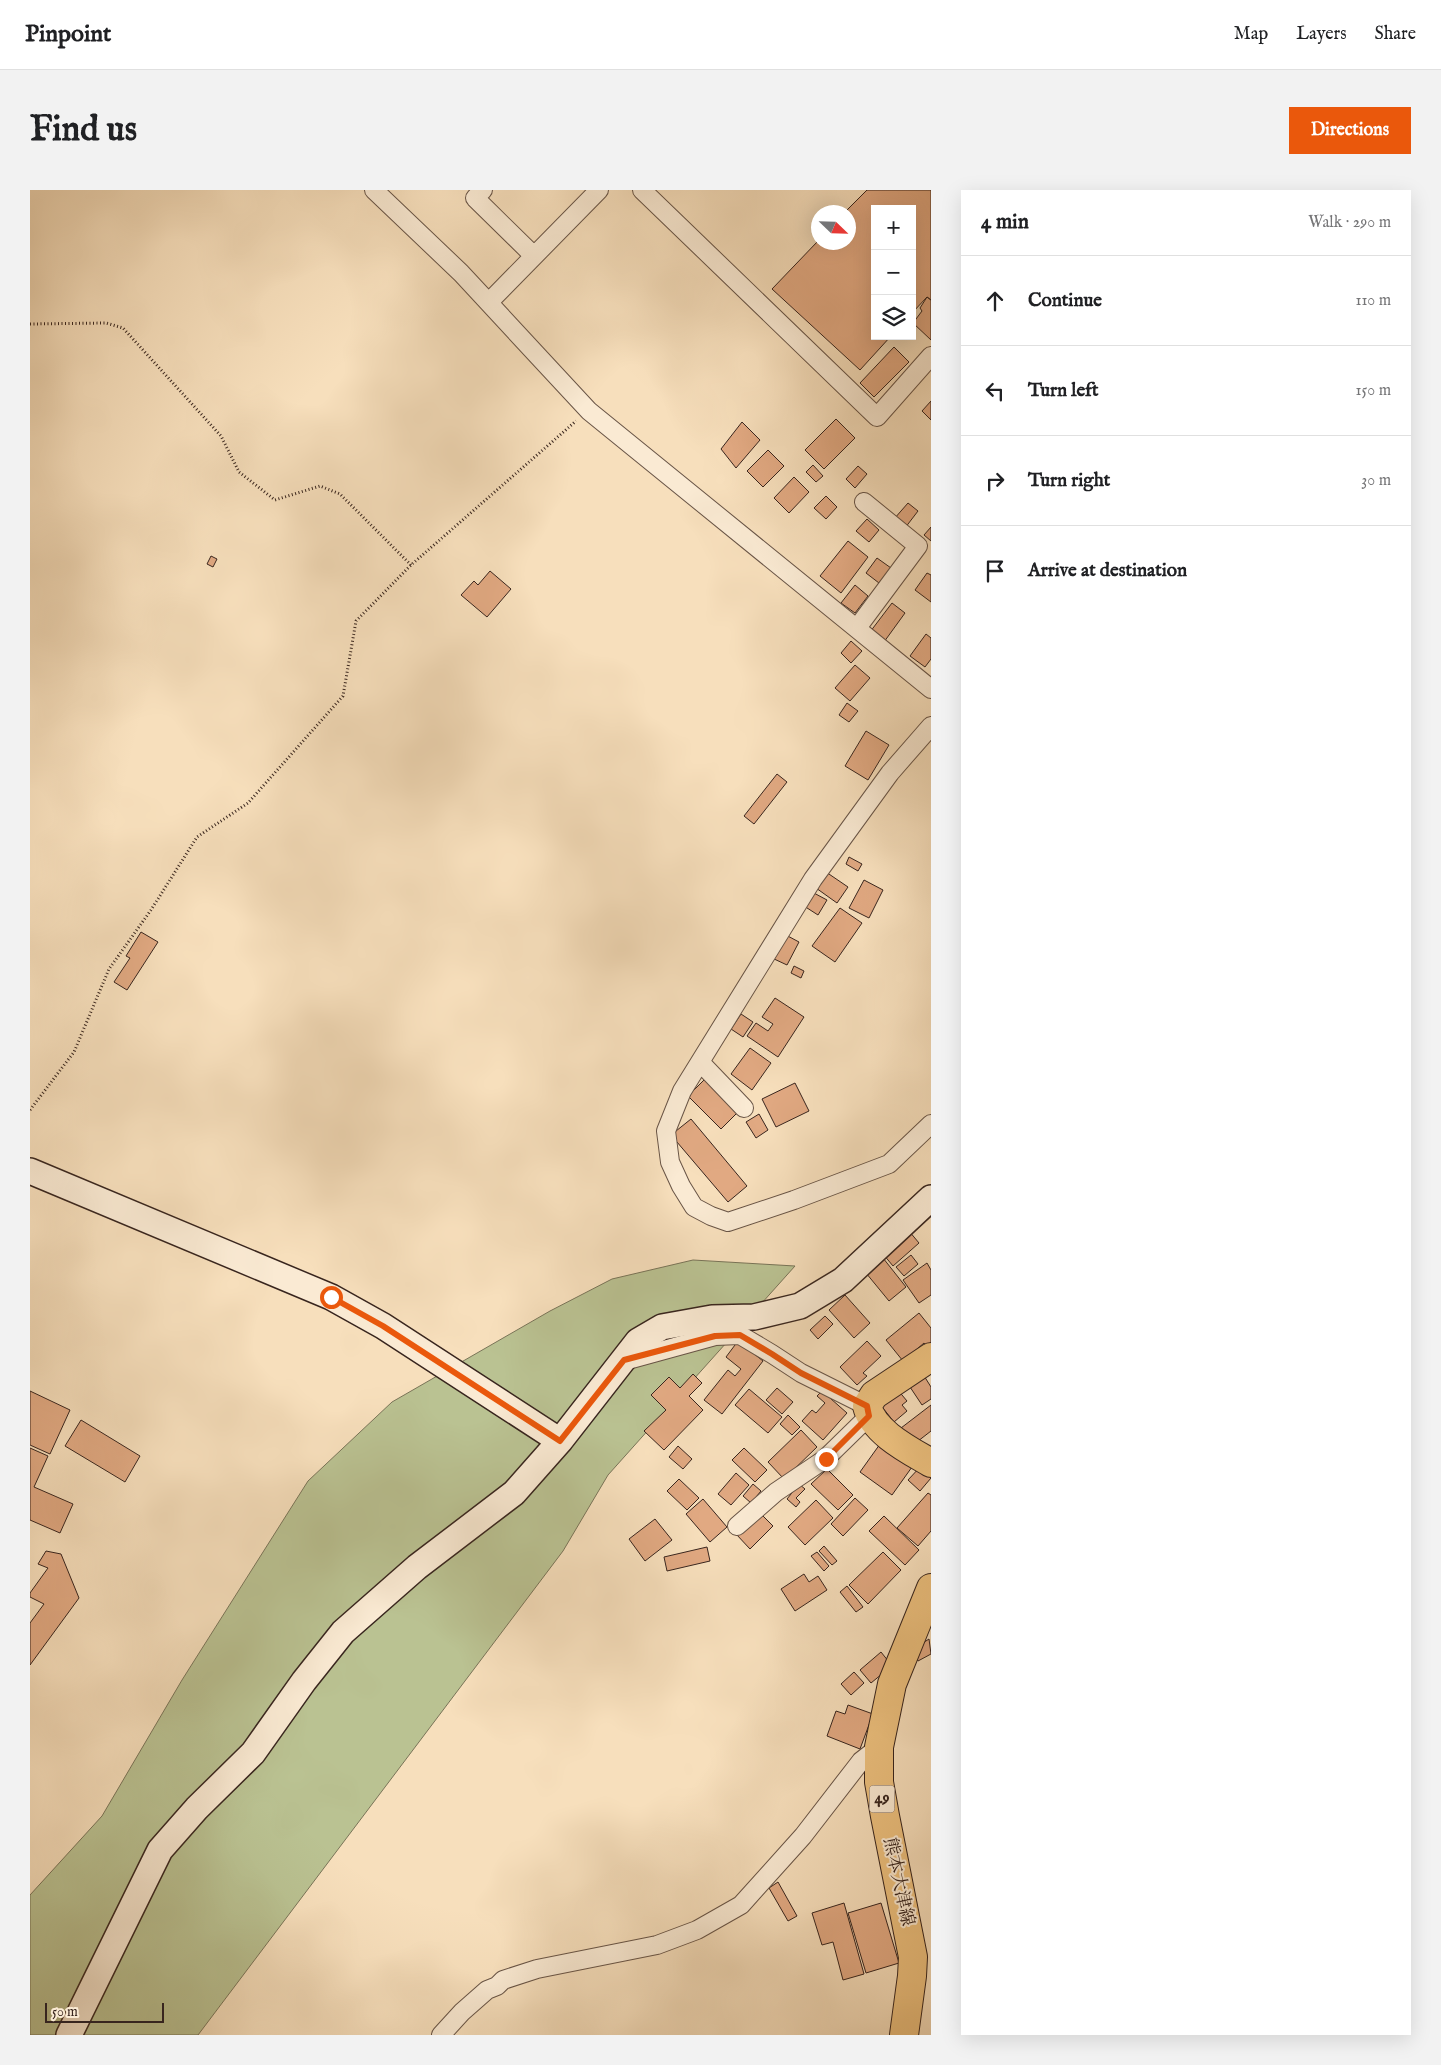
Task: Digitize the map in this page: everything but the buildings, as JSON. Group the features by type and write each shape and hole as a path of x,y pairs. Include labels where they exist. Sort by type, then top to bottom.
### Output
{"main road":[{"path":"931,1357 874,1395 868,1411 896,1442 931,1463"},
{"name":"熊本大津線","path":"905,2025 913,1957 884,1816 880,1782 879,1747 892,1684 931,1588"}],"street":[{"path":"374,190 461,273 589,410 931,689"},
{"path":"483,190 475,198 534,256"},
{"path":"489,302 599,190"},
{"path":"642,190 877,417 931,356"},
{"path":"857,628 918,546 864,502"},
{"path":"931,726 890,773 813,879 682,1091 666,1131 670,1162 681,1186 694,1207 728,1222 794,1200 889,1164 931,1124"},
{"path":"700,1062 744,1108"},
{"path":"30,1171 331,1297 383,1326 560,1441"},
{"path":"69,2035 160,1850 197,1808 253,1753 304,1681 343,1632 417,1567 514,1493 560,1441 638,1341 662,1327 712,1318 754,1317 800,1306 843,1280 931,1198"},
{"path":"624,1360 715,1336 740,1335 801,1373 868,1411 826,1459 776,1492 737,1526"},
{"path":"441,2035 462,2012 487,1990 497,1986 503,1980 536,1969 657,1945 697,1930 741,1905 803,1836 861,1761 879,1747"}],"path":[{"path":"30,324 106,323 123,328 220,436 239,472 275,500 320,486 340,494 411,566"},
{"path":"30,1110 74,1052 108,969 151,910 197,837 248,802 343,696 356,622 411,566 589,410"}],"green space":[{"path":"693,1260 795,1266 608,1475 563,1551 198,2035 30,2035 30,1895 102,1816 182,1680 308,1481 392,1402 550,1311 612,1279"}],"route":[{"path":"331,1297 383,1326 560,1441 624,1360 715,1336 740,1335 801,1373 867,1406 869,1416 826,1459"}]}
